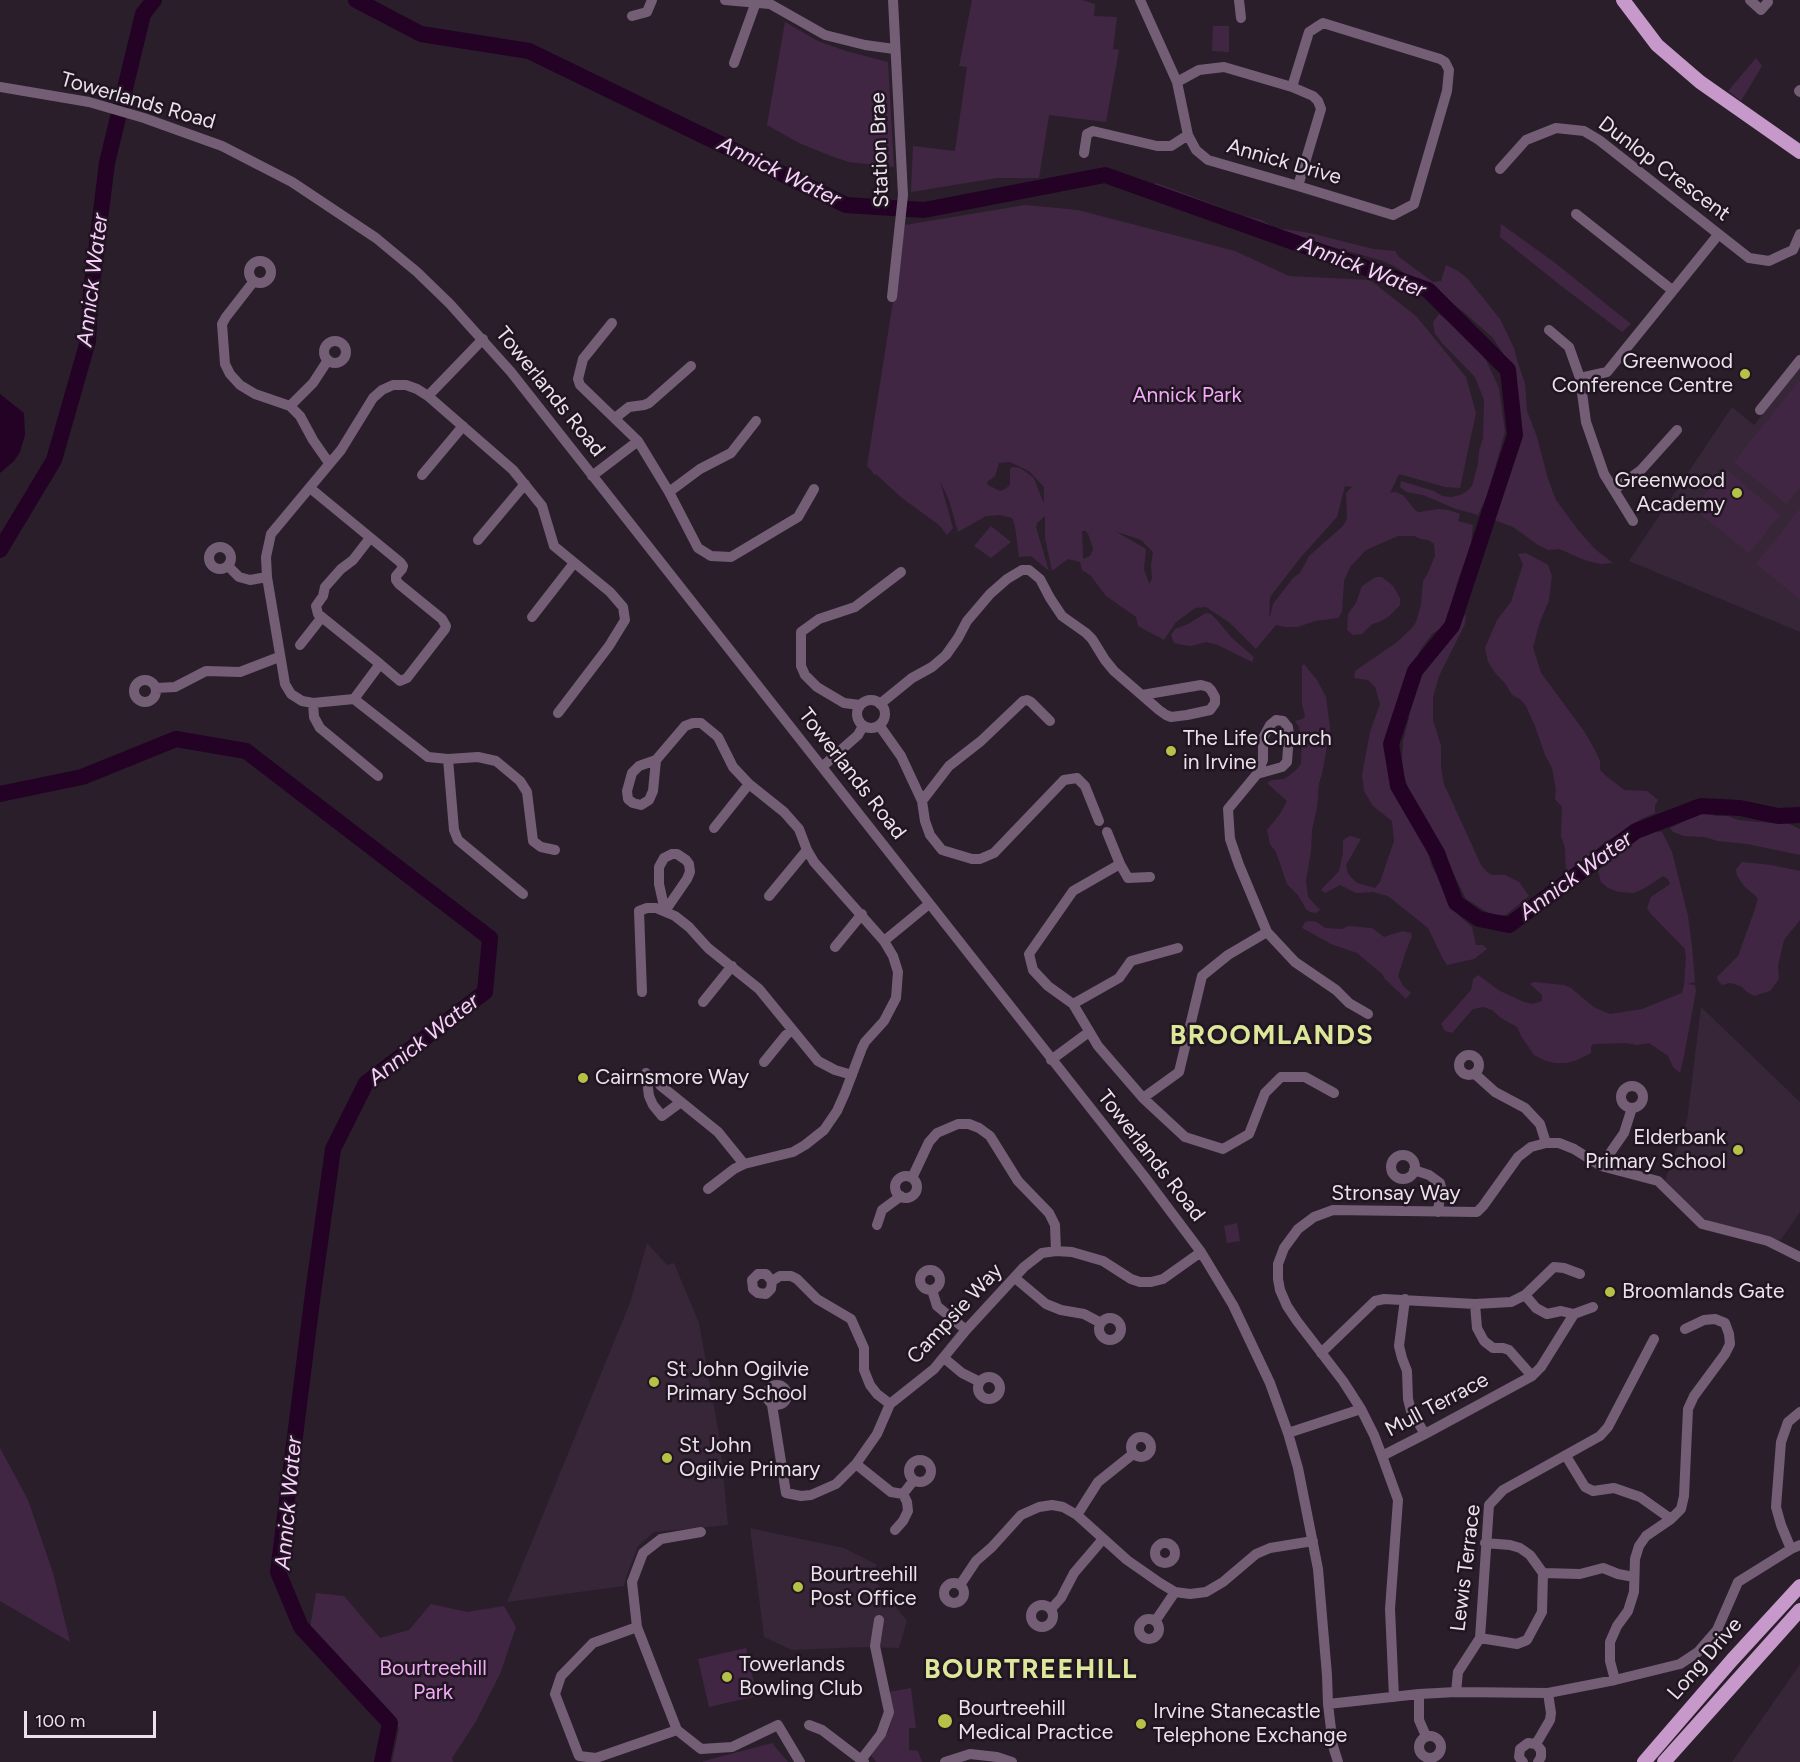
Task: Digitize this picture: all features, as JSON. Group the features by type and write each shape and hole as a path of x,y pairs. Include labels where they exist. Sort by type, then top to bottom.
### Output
{"main road":[{"path":"1623,0 1657,45 1700,82 1800,152"},
{"name":"Long Drive","path":"1644,1762 1800,1586"},
{"name":"Long Drive","path":"1664,1762 1800,1610"}],"street":[{"path":"632,16 647,12 652,0"},
{"path":"725,0 770,4 825,35 865,45 894,49"},
{"name":"Station Brae","path":"892,297 903,195 893,0"},
{"name":"Annick Drive","path":"1140,0 1178,82 1188,135 1196,150 1208,160 1393,215 1414,204 1447,91 1449,70 1445,62 1323,23 1309,32 1292,87"},
{"path":"1239,0 1241,18"},
{"path":"1750,0 1761,10 1768,2"},
{"path":"734,63 756,2"},
{"path":"1178,82 1198,70 1224,67 1292,87 1313,96 1321,109 1298,186"},
{"name":"Towerlands Road","path":"0,87 89,102 144,118 186,132 231,151 292,182 376,238 417,272 483,339 511,372 1144,1176 1201,1252 1233,1305 1270,1383 1298,1468 1318,1569 1328,1704 1333,1746 1338,1762"},
{"name":"Dunlop Crescent","path":"1500,169 1526,140 1556,128 1584,131 1599,140 1749,258 1769,261 1797,252 1800,234"},
{"path":"1084,153 1087,134 1093,131 1157,146 1171,146 1188,135"},
{"path":"1576,214 1672,291"},
{"path":"1580,378 1607,372 1718,235"},
{"path":"254,281 222,324 225,364 240,385 255,394 291,406 300,416 329,463"},
{"path":"612,323 583,359 578,379 584,391 638,441 669,492 698,548 711,556 731,557 798,517 814,489"},
{"path":"1549,330 1569,347 1580,378 1586,422 1604,474 1633,521"},
{"path":"428,396 483,339"},
{"path":"291,406 313,382 328,360"},
{"path":"1760,410 1800,360"},
{"path":"615,418 630,407 650,403 691,366"},
{"path":"555,850 541,847 533,841 526,792 520,781 496,761 478,757 448,759 428,757 354,699 313,703 302,701 291,694 285,684 267,577 266,557 271,534 341,450 373,398 382,390 393,385 406,385 417,389 513,470 542,506 554,546 610,592 623,607 625,620 609,646 558,713"},
{"path":"669,492 700,469 731,453 756,421"},
{"path":"422,475 463,426"},
{"path":"1614,490 1641,470 1677,430"},
{"path":"592,476 638,441"},
{"path":"478,540 525,484"},
{"path":"310,488 370,538 403,566 396,580 442,619 446,626 407,678 400,681 319,614 316,606 325,587 341,569 353,560 370,538"},
{"path":"532,617 574,562"},
{"path":"228,566 239,577 258,580 267,577"},
{"path":"880,704 912,678 932,667 946,655 967,621 990,594 1022,570 1029,570 1040,579 1062,616 1086,633 1110,666 1142,695 1159,710 1171,717 1210,710 1215,703 1211,690 1201,685 1142,695"},
{"path":"860,705 857,717 863,726 872,728 884,720 885,715 880,704 870,700 860,705 844,702 817,687 805,675 801,666 801,632 819,619 855,607 901,572"},
{"path":"300,645 319,614"},
{"path":"156,688 175,687 207,671 240,672 279,657"},
{"path":"354,699 380,664"},
{"path":"922,801 949,766 981,741 1023,701 1031,702 1050,721"},
{"path":"313,703 314,717 320,728 378,776"},
{"path":"1257,774 1282,767 1287,762 1290,735 1283,721 1276,720 1270,725 1263,738 1263,760 1257,774 1228,809 1230,839 1267,933 1295,962 1336,990 1349,1003 1368,1014"},
{"path":"656,760 685,726 693,723 701,723 718,737 733,767 749,784 784,812 799,829 814,862 884,941 893,956 898,972 896,998 889,1014 862,1048 837,1111 824,1130 805,1145 786,1154 744,1164 734,1169 708,1189"},
{"path":"879,725 901,756 922,801 930,835 942,850 960,857 980,859 994,853 1064,780 1077,778 1085,786 1099,820"},
{"path":"822,767 858,735 863,726"},
{"path":"448,759 454,830 458,840 523,894"},
{"path":"714,828 749,784"},
{"path":"1107,832 1128,878 1150,878"},
{"path":"769,896 807,850"},
{"path":"677,854 689,864 690,872 665,911 659,884 659,867 664,858 677,854"},
{"path":"1120,864 1073,891 1029,954 1033,970 1048,986 1073,1004 1089,1032 1110,1061 1143,1098 1185,1137 1223,1149 1249,1134 1265,1093 1281,1077 1305,1077 1334,1093"},
{"path":"884,941 929,904"},
{"path":"642,992 639,911 647,908 665,911 689,927 708,948 759,989 818,1060 835,1070 852,1075"},
{"path":"835,947 862,914"},
{"path":"1143,1098 1179,1072 1202,976 1228,955 1267,933"},
{"path":"1073,1004 1119,978 1131,962 1178,948"},
{"path":"703,1002 732,966"},
{"path":"764,1062 792,1030"},
{"path":"1052,1060 1089,1032"},
{"path":"646,1073 649,1096 662,1116 681,1102"},
{"path":"1475,1074 1495,1092 1525,1108 1540,1124 1546,1143 1559,1143 1574,1149 1601,1166 1658,1181 1702,1224 1768,1241 1800,1257"},
{"path":"660,1085 718,1132 744,1164"},
{"path":"1601,1166 1624,1133 1632,1108"},
{"path":"877,1225 882,1210 901,1196 909,1198 915,1194 917,1184 912,1178 937,1133 958,1124 969,1124 990,1136 1018,1181 1049,1213 1055,1225 1056,1251 1096,1258 1140,1282 1163,1279 1201,1252"},
{"name":"Stronsay Way","path":"1382,1456 1374,1435 1343,1381 1287,1306 1280,1290 1278,1264 1290,1238 1314,1217 1333,1210 1477,1212 1518,1157 1531,1147 1546,1143"},
{"path":"1414,1170 1429,1175 1440,1183 1438,1212"},
{"name":"Campsie Way","path":"772,1405 786,1493 811,1495 836,1484 856,1464 877,1434 890,1404 934,1369 966,1330 1031,1260 1042,1253 1056,1251"},
{"path":"1321,1353 1375,1301 1405,1299 1475,1304 1510,1302 1525,1296 1554,1267 1580,1274"},
{"path":"772,1281 780,1276 791,1276 798,1279 817,1299 851,1319 864,1348 864,1370 870,1385 890,1404"},
{"path":"1015,1278 1046,1304 1061,1310 1084,1314 1101,1323"},
{"path":"932,1290 937,1306 966,1330"},
{"path":"1525,1296 1536,1308 1547,1314 1561,1311 1574,1314 1593,1307"},
{"path":"1405,1299 1399,1346 1407,1371 1411,1411 1425,1434"},
{"path":"1475,1304 1477,1328 1484,1341 1493,1348 1509,1350 1532,1376"},
{"name":"Mull Terrace","path":"1394,1698 1389,1609 1398,1500 1382,1456 1532,1376 1541,1367 1574,1314"},
{"path":"1615,1680 1610,1661 1610,1642 1617,1626 1628,1611 1634,1592 1635,1559 1638,1546 1646,1536 1671,1519 1681,1509 1684,1496 1689,1409 1699,1389 1730,1344 1725,1323 1715,1319 1704,1320 1685,1329"},
{"name":"Lewis Terrace","path":"1456,1692 1458,1672 1480,1638 1489,1505 1503,1490 1600,1436 1608,1427 1654,1339"},
{"path":"944,1358 962,1373 980,1382"},
{"path":"1288,1433 1360,1409"},
{"path":"1328,1704 1456,1692 1548,1693 1680,1664 1698,1652 1718,1630 1738,1582 1796,1547 1776,1507 1781,1442 1788,1422 1800,1412"},
{"path":"1077,1515 1098,1482 1133,1454"},
{"path":"1566,1455 1585,1487 1593,1491 1614,1488 1640,1497 1671,1519"},
{"path":"856,1464 891,1492 903,1494"},
{"path":"903,1494 914,1480"},
{"path":"895,1530 908,1511 903,1494"},
{"path":"960,1585 976,1561 1021,1515 1039,1507 1052,1505 1063,1507 1077,1515 1127,1560 1175,1592 1190,1594 1206,1592 1223,1582 1256,1554 1270,1548 1313,1541"},
{"path":"701,1532 661,1539 643,1553 632,1582 637,1627 677,1730 701,1749 732,1747 778,1725 800,1762"},
{"path":"1051,1609 1061,1598 1074,1573 1103,1539"},
{"path":"1480,1638 1517,1644 1527,1640 1542,1612 1543,1573 1530,1555 1510,1545 1485,1543"},
{"path":"1149,1575 1160,1562"},
{"path":"1543,1573 1580,1574 1603,1568 1618,1574 1634,1576"},
{"path":"1156,1620 1175,1592"},
{"path":"809,1725 822,1730 863,1761 881,1734 889,1712 875,1646 879,1620"},
{"path":"637,1627 593,1643 561,1676 555,1694 579,1756 596,1758 677,1730"},
{"path":"1536,1744 1550,1720 1548,1693"},
{"path":"1419,1694 1419,1720 1426,1736"},
{"path":"1522,1762 1519,1753 1522,1746 1528,1743 1539,1746 1541,1754 1538,1762"},
{"path":"945,1762 970,1754 997,1757 1012,1762"}],"shaded area":[{"name":"Greenwood Academy","path":"1800,367 1800,632 1629,561 1732,407 1754,425"},
{"path":"0,394 24,413 25,435 20,452 14,461 0,473"},
{"name":"Elderbank Primary School","path":"1701,1007 1800,1102 1800,1212 1780,1241 1715,1224 1700,1217 1665,1180 1687,1120"},
{"name":"St John Ogilvie Primary School","path":"647,1243 667,1265 674,1263 699,1323 720,1440 728,1525 654,1532 638,1546 624,1586 507,1602 630,1303"},
{"path":"750,1528 844,1548 876,1564 877,1583 907,1621 899,1648 792,1650 764,1637"},
{"path":"1800,1664 1800,1762 1732,1762"}],"green space":[{"path":"972,0 1082,0 1095,4 1094,16 1117,17 1113,49 1119,50 1106,122 1049,115 1039,178 997,178 911,192 913,146 955,151 967,67 959,66"},
{"path":"785,22 818,41 888,62 894,167 849,162 799,143 767,125"},
{"path":"1213,26 1229,26 1229,52 1212,51"},
{"path":"1756,58 1762,66 1741,101 1728,91"},
{"path":"1156,183 1261,220 1276,228 1310,233 1373,249 1395,251 1399,257 1433,282 1441,281 1446,265 1468,279 1500,319 1514,348 1525,384 1527,411 1556,500 1596,550 1613,563 1601,564 1587,561 1559,549 1548,550 1513,527 1492,519 1517,442 1520,426 1519,401 1515,376 1502,352 1493,338 1465,313 1439,294 1436,298 1437,293 1426,289 1396,267 1383,261 1305,239 1263,231 1186,203 1143,192"},
{"name":"Annick Park","path":"1025,205 1078,210 1235,251 1289,276 1370,280 1416,316 1466,377 1476,413 1460,488 1445,487 1399,474 1390,493 1403,495 1416,511 1448,510 1460,514 1458,521 1473,525 1471,544 1457,583 1448,621 1432,634 1420,650 1410,666 1400,693 1387,735 1387,764 1396,791 1410,821 1426,847 1432,867 1454,908 1458,915 1472,927 1476,945 1483,945 1487,949 1474,959 1447,965 1428,928 1388,896 1373,892 1356,893 1340,885 1325,893 1321,890 1339,871 1343,841 1346,838 1350,836 1361,839 1346,865 1348,874 1357,883 1375,888 1380,882 1394,841 1392,821 1373,806 1364,791 1362,775 1370,732 1380,704 1375,687 1368,680 1354,678 1355,671 1397,642 1416,622 1421,605 1423,581 1435,556 1434,544 1414,536 1398,536 1366,550 1350,567 1344,581 1342,612 1338,618 1315,621 1298,627 1276,625 1256,649 1230,623 1206,607 1195,608 1176,622 1164,640 1138,626 1136,617 1106,596 1091,576 1082,570 1080,562 1068,559 1052,571 1045,538 1045,516 1036,527 1049,571 1031,556 1019,557 1012,518 1000,515 986,516 958,532 949,500 940,481 953,528 947,535 939,525 902,498 873,474 867,466 905,225","holes":["1010,462 1029,471 1044,487 1044,504 1033,477 1020,468 1010,469 1010,485 1005,489 1000,491 988,485 987,482 995,476 999,463","1345,486 1352,487 1346,493 1347,519 1343,526 1309,556 1300,573 1293,578 1273,604 1270,617 1270,597 1301,557 1337,517","1082,531 1086,531 1093,549 1090,556 1083,559","1115,531 1141,540 1153,552 1152,579 1149,584 1144,569 1146,549"]},
{"path":"1501,224 1554,262 1631,324 1622,332 1560,285 1500,237"},
{"path":"1439,314 1478,350 1486,360 1499,388 1505,432 1487,496 1478,515 1456,509 1423,495 1406,492 1400,487 1401,481 1434,491 1442,496 1460,495 1472,486 1478,464 1483,438 1484,400 1475,377 1435,334 1433,322"},
{"path":"1800,380 1800,487 1786,504 1734,462"},
{"path":"1726,469 1780,515 1749,553 1693,508"},
{"path":"1800,509 1800,599 1756,564"},
{"path":"991,526 1011,542 991,558 974,546"},
{"path":"1526,553 1548,565 1552,576 1549,600 1533,647 1541,673 1584,731 1600,761 1600,770 1624,790 1647,791 1658,800 1655,813 1641,819 1600,846 1566,875 1565,848 1561,836 1562,807 1555,799 1556,790 1552,768 1526,706 1512,695 1496,674 1488,662 1485,648 1497,620 1511,602 1523,564 1518,554"},
{"path":"1376,577 1382,577 1393,586 1400,598 1400,605 1388,617 1372,624 1362,634 1353,635 1347,630 1348,614 1356,603 1362,586"},
{"path":"1206,613 1211,614 1232,638 1254,657 1252,662 1218,645 1206,642 1191,646 1174,643 1171,635 1175,629"},
{"path":"1466,614 1465,624 1439,676 1433,697 1433,720 1441,746 1444,784 1481,865 1492,875 1505,875 1519,882 1529,896 1507,914 1501,916 1492,915 1466,899 1448,862 1445,850 1439,845 1408,787 1402,760 1403,741 1409,718 1407,705 1426,665 1443,640 1457,627"},
{"path":"1304,664 1317,680 1326,697 1330,727 1330,740 1319,783 1306,881 1308,897 1320,910 1316,913 1306,909 1298,895 1287,884 1276,852 1270,844 1267,830 1287,801 1267,783 1284,779 1301,764 1302,741 1295,721 1305,716 1302,704 1302,666"},
{"path":"1704,813 1728,816 1738,820 1785,822 1800,829 1800,855 1747,844 1684,836 1673,832 1670,828"},
{"path":"1655,831 1662,832 1672,852 1688,916 1692,946 1695,982 1687,984 1695,985 1696,991 1680,1073 1673,1067 1668,1056 1649,1043 1593,1044 1591,1053 1577,1060 1567,1063 1546,1061 1534,1055 1517,1027 1492,1010 1483,1007 1473,1009 1452,1033 1445,1031 1441,1024 1471,990 1473,979 1478,975 1500,991 1533,1004 1542,1001 1542,995 1530,984 1534,982 1564,985 1595,1008 1610,1014 1642,1009 1682,993 1685,949 1647,908 1651,897 1670,884 1668,879 1663,876 1634,893 1619,892 1608,888 1601,882 1598,871 1623,846"},
{"path":"1742,862 1800,871 1800,920 1784,940 1778,966 1779,979 1770,991 1754,996 1734,984 1722,985 1717,977 1738,956 1758,898 1744,886 1737,876 1736,869"},
{"path":"1305,922 1317,922 1325,928 1342,929 1349,926 1372,928 1384,937 1403,931 1411,933 1412,936 1398,976 1403,986 1411,993 1406,999 1382,974 1357,953 1331,944 1302,928"},
{"path":"1237,1223 1240,1241 1227,1243 1224,1226"},
{"path":"0,1448 28,1500 53,1573 70,1642 0,1601"},
{"name":"Bourtreehill Park","path":"316,1593 344,1596 380,1638 409,1630 431,1604 467,1612 504,1606 516,1627 500,1674 475,1723 452,1758 453,1762 392,1762 399,1728 310,1628"},
{"name":"Towerlands Bowling Club","path":"746,1648 757,1696 709,1707 698,1659"},
{"path":"911,1688 916,1728 909,1728 909,1750 918,1751 922,1762 876,1762 871,1755 888,1732 892,1719 889,1692"},
{"path":"772,1743 788,1762 702,1762 704,1761"}],"waterway":[{"name":"Annick Water","path":"0,550 54,460 88,341 91,292 107,163 143,14 154,0"},
{"name":"Annick Water","path":"356,0 421,34 529,51 846,205 924,210 1105,175 1428,290 1508,370 1515,435 1452,626 1415,671 1391,744 1398,786 1437,853 1456,903 1479,919 1509,925 1636,831 1701,806 1740,808 1778,816 1800,815"},
{"name":"Annick Water","path":"0,794 82,777 176,739 246,751 490,938 485,992 366,1083 333,1149 313,1293 278,1572 301,1627 390,1723 382,1762"}],"place":[{"name":"Greenwood Conference Centre","path":"1745,374"},
{"name":"Greenwood Academy","path":"1737,493"},
{"name":"The Life Church in Irvine","path":"1171,751"},
{"name":"Cairnsmore Way","path":"583,1078"},
{"name":"Elderbank Primary School","path":"1738,1150"},
{"name":"Broomlands Gate","path":"1610,1292"},
{"name":"St John Ogilvie Primary School","path":"654,1382"},
{"name":"St John Ogilvie Primary","path":"667,1458"},
{"name":"Bourtreehill Post Office","path":"798,1587"},
{"name":"Towerlands Bowling Club","path":"727,1677"},
{"name":"Bourtreehill Medical Practice","path":"945,1721"},
{"name":"Irvine Stanecastle Telephone Exchange","path":"1141,1724"}],"district":[{"name":"BROOMLANDS","path":"1272,1036"},
{"name":"BOURTREEHILL","path":"1031,1670"}]}
